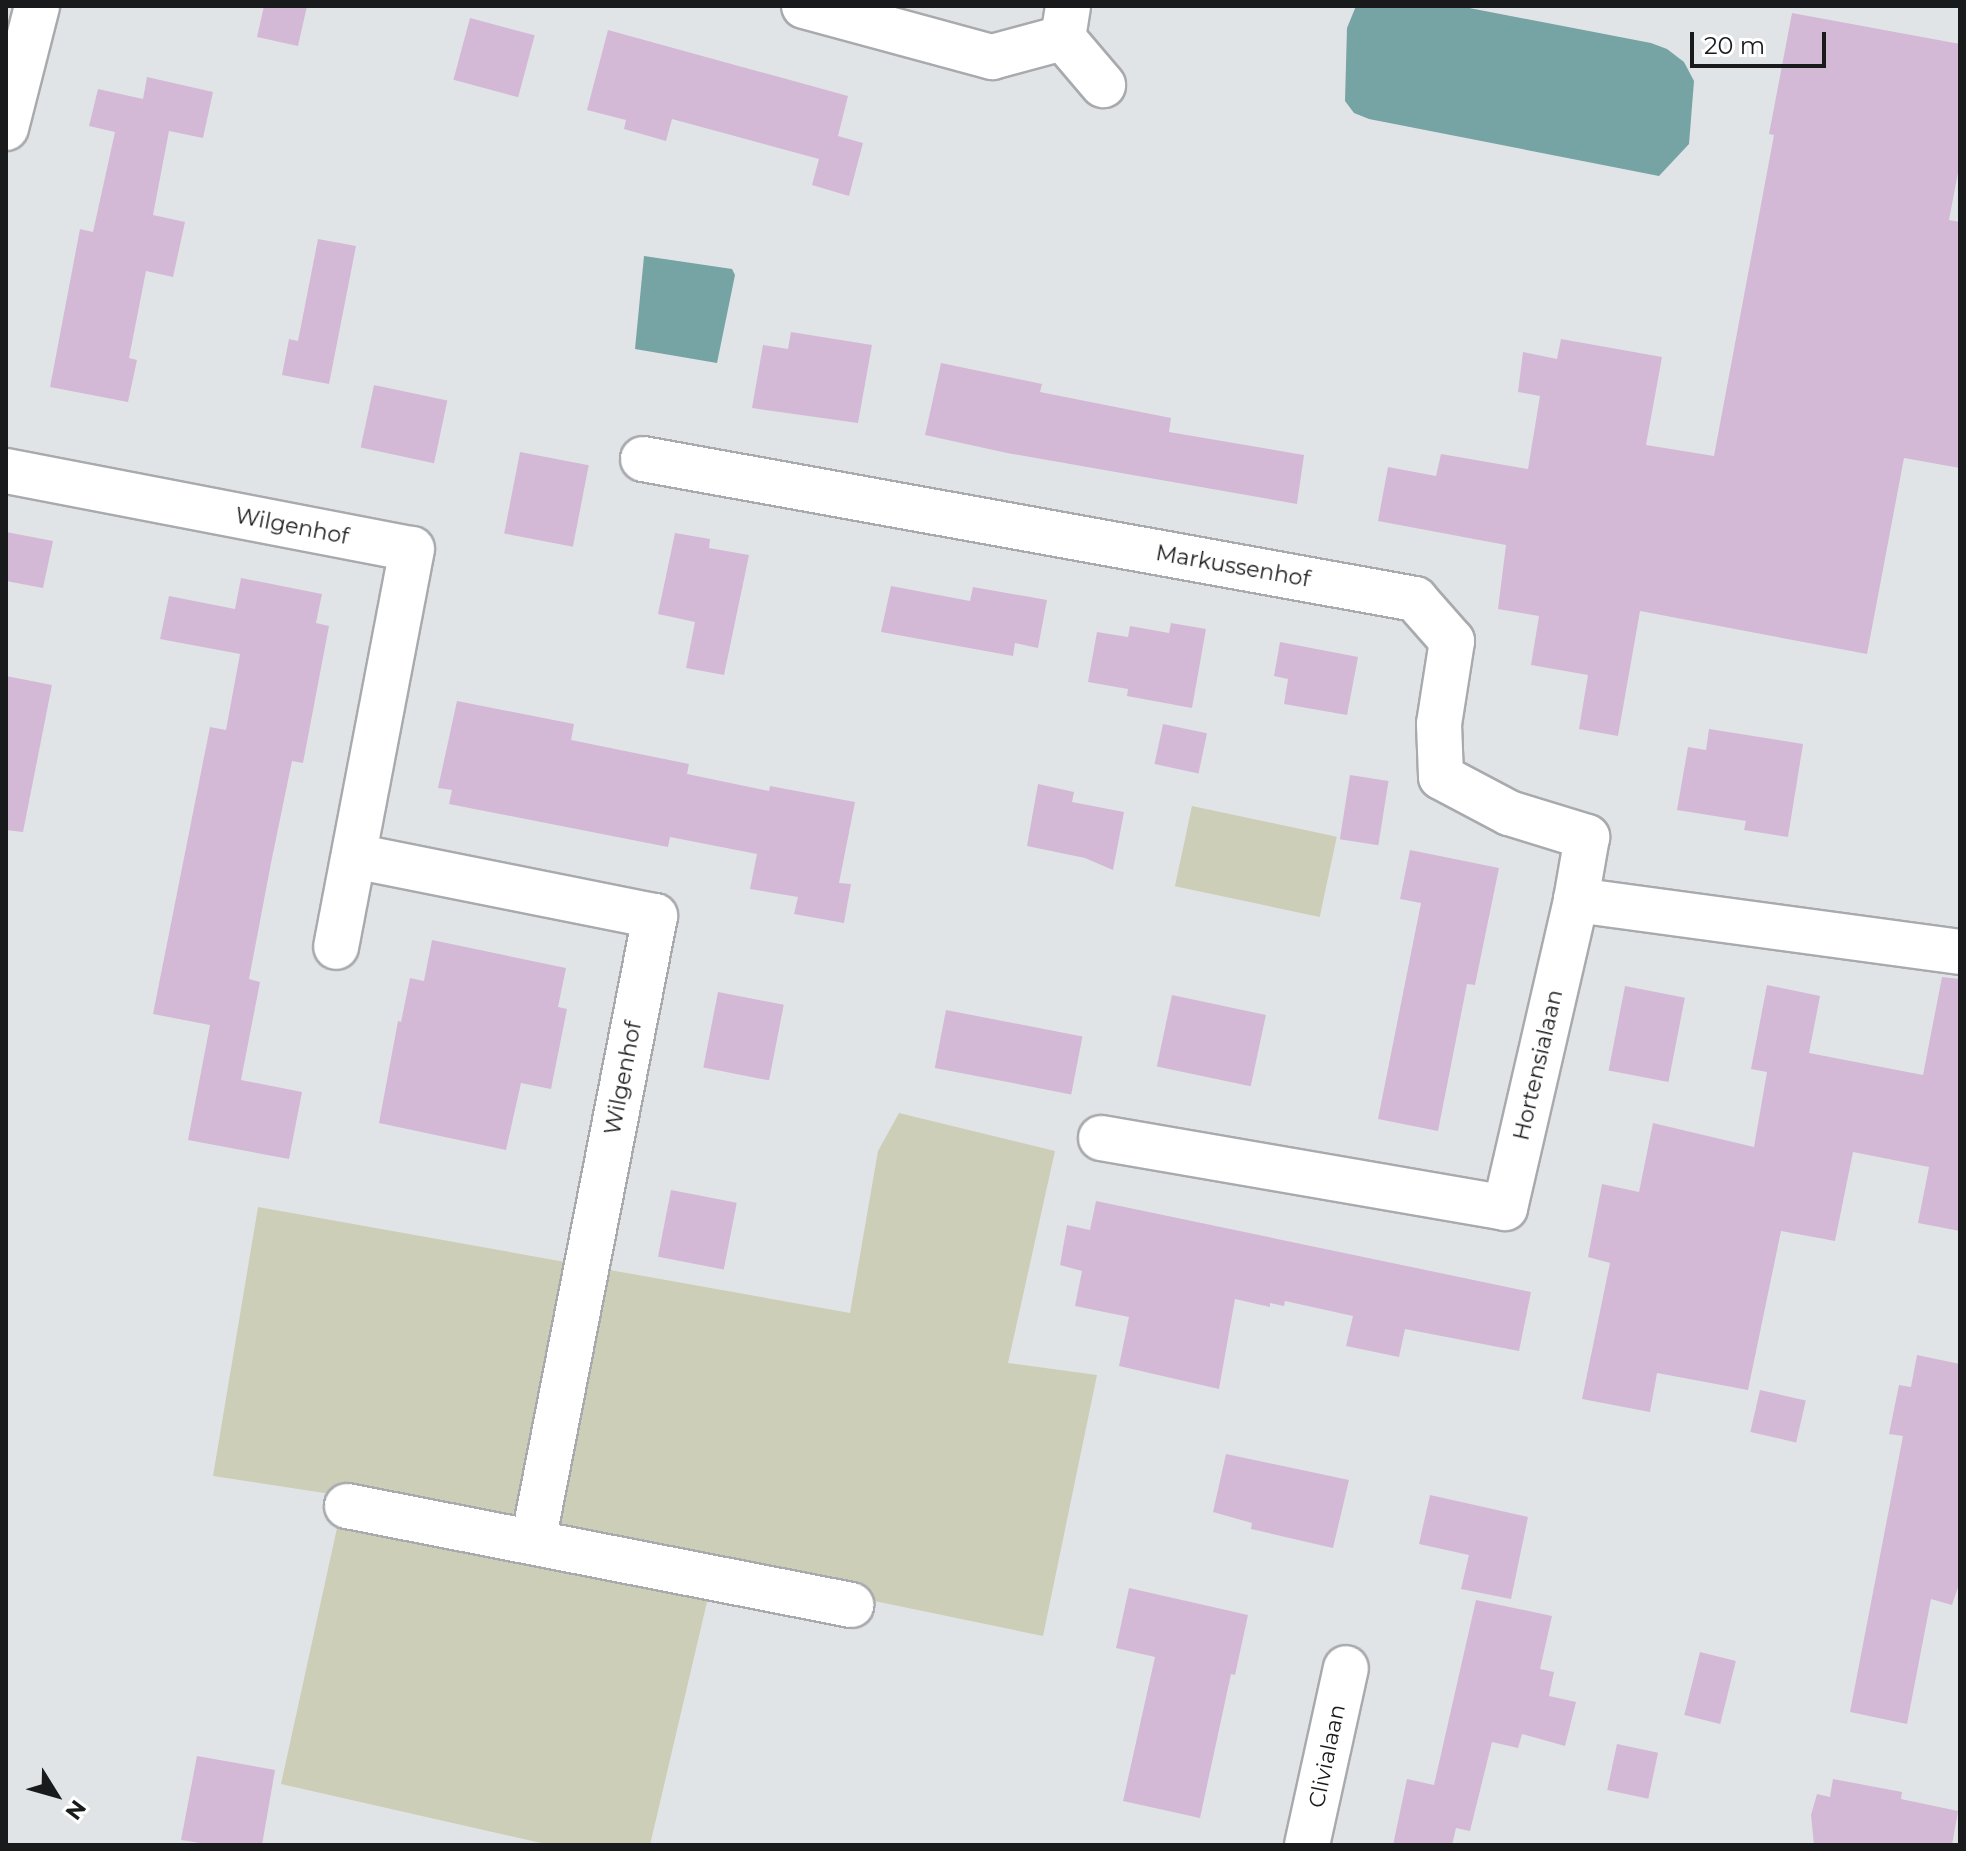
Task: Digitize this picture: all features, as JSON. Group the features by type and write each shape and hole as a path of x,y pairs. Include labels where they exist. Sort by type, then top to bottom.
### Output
{"street":[{"path":"6,128 37,6"},
{"path":"804,6 992,57 1065,22 1103,85"},
{"name":"Markussenhof","path":"643,459 1415,599 1452,641 1439,724 1441,777 1509,813 1587,837 1576,900"},
{"name":"Wilgenhof","path":"6,471 412,549 336,947"},
{"name":"Wilgenhof","path":"354,856 655,916 533,1542"},
{"path":"1576,900 1960,952"},
{"name":"Hortensialaan","path":"1101,1138 1505,1208 1576,900"},
{"path":"347,1506 851,1605"},
{"name":"Clivialaan","path":"1307,1845 1346,1668"}],"green space":[{"path":"1192,806 1337,837 1320,917 1175,886"},
{"path":"899,1113 1055,1151 1008,1363 1097,1375 1043,1636 715,1568 650,1845 550,1845 281,1784 344,1496 213,1476 258,1207 850,1313 878,1151"}],"water":[{"path":"1356,6 1459,6 1651,43 1667,49 1684,62 1694,81 1689,144 1659,176 1369,119 1354,113 1345,101 1347,28"},
{"path":"644,256 732,269 735,275 717,363 635,349"}],"building":[{"path":"264,6 307,6 298,46 257,37"},
{"path":"1792,13 1960,44 1960,162 1949,220 1960,222 1960,468 1904,458 1867,654 1640,611 1618,736 1579,729 1588,675 1531,665 1539,616 1498,609 1506,545 1378,521 1388,467 1436,476 1441,454 1528,469 1540,396 1518,392 1523,352 1557,359 1561,339 1662,357 1646,445 1714,456 1774,135 1769,134"},
{"path":"470,18 535,35 518,97 453,80"},
{"path":"608,30 848,96 838,136 863,143 849,196 812,185 819,159 672,119 666,141 624,129 626,120 587,110"},
{"path":"147,77 213,92 203,138 169,131 153,215 185,222 173,277 146,271 129,358 137,360 128,402 50,387 80,229 93,232 115,132 89,126 98,89 143,99"},
{"path":"318,239 356,246 329,384 282,375 289,339 298,341"},
{"path":"791,332 872,345 858,423 752,408 763,345 788,349"},
{"path":"941,363 1042,384 1040,392 1171,418 1169,432 1304,455 1297,504 1007,453 925,435"},
{"path":"374,385 447,401 434,463 361,448"},
{"path":"520,452 589,465 573,547 504,533"},
{"path":"6,532 53,541 43,588 6,581"},
{"path":"675,533 710,539 709,548 749,555 724,675 686,668 695,622 658,614"},
{"path":"241,578 322,594 316,623 329,626 303,763 292,761 271,863 249,979 260,982 241,1080 302,1092 289,1159 188,1140 210,1025 153,1014 210,727 226,730 240,654 160,639 169,596 235,609"},
{"path":"891,586 970,601 973,587 1047,600 1038,648 1015,643 1013,656 881,632"},
{"path":"1171,623 1206,629 1192,708 1127,696 1128,689 1088,682 1097,632 1128,637 1130,626 1169,633"},
{"path":"1280,642 1358,657 1347,715 1284,704 1288,679 1274,676"},
{"path":"6,676 52,685 23,832 6,830"},
{"path":"457,701 574,724 571,740 689,764 687,774 769,791 770,786 855,802 839,883 851,884 844,923 794,914 798,897 750,889 757,854 670,837 668,847 449,804 452,790 438,788"},
{"path":"1163,724 1207,733 1198,773 1154,764"},
{"path":"1709,729 1803,744 1788,837 1744,830 1746,821 1677,810 1688,747 1706,750"},
{"path":"1350,775 1389,781 1378,845 1340,839"},
{"path":"1038,784 1074,792 1072,802 1124,812 1113,870 1085,858 1027,846"},
{"path":"1410,850 1499,868 1475,985 1467,984 1438,1131 1378,1119 1421,903 1400,899"},
{"path":"432,940 566,968 558,1007 567,1009 551,1089 521,1083 506,1150 379,1123 398,1021 401,1022 410,978 424,981"},
{"path":"1942,977 1960,979 1960,1231 1918,1223 1929,1167 1853,1152 1835,1241 1781,1231 1748,1390 1657,1373 1650,1412 1582,1399 1610,1263 1588,1257 1602,1184 1639,1192 1653,1123 1754,1147 1767,1072 1751,1069 1767,985 1820,996 1809,1053 1923,1075"},
{"path":"1625,986 1685,998 1668,1082 1609,1070"},
{"path":"718,992 784,1005 769,1080 703,1068"},
{"path":"1172,995 1266,1015 1251,1086 1157,1066"},
{"path":"946,1010 1082,1037 1071,1094 935,1068"},
{"path":"671,1190 737,1203 724,1270 658,1257"},
{"path":"1096,1201 1531,1292 1519,1351 1405,1329 1399,1357 1346,1346 1353,1316 1285,1301 1284,1306 1270,1303 1270,1307 1235,1299 1219,1389 1119,1366 1129,1317 1075,1306 1082,1271 1060,1265 1067,1225 1090,1230"},
{"path":"1917,1355 1960,1364 1960,1581 1952,1605 1931,1599 1907,1724 1850,1712 1903,1436 1889,1434 1899,1385 1911,1387"},
{"path":"1760,1390 1806,1401 1796,1442 1750,1432"},
{"path":"1226,1454 1349,1480 1333,1548 1251,1529 1252,1523 1213,1512"},
{"path":"1430,1495 1528,1517 1511,1599 1461,1589 1469,1555 1419,1544"},
{"path":"1129,1588 1248,1615 1235,1675 1231,1674 1200,1818 1123,1801 1155,1657 1116,1648"},
{"path":"1476,1600 1552,1616 1540,1669 1554,1672 1549,1696 1576,1702 1565,1746 1522,1734 1518,1748 1492,1742 1470,1831 1456,1828 1452,1845 1393,1845 1407,1779 1434,1785"},
{"path":"1700,1652 1736,1661 1720,1724 1684,1715"},
{"path":"1617,1744 1658,1753 1648,1799 1607,1790"},
{"path":"197,1756 275,1770 262,1845 213,1845 181,1840"},
{"path":"1833,1779 1902,1792 1901,1799 1958,1811 1952,1845 1814,1845 1811,1815 1817,1794 1830,1797"}]}
